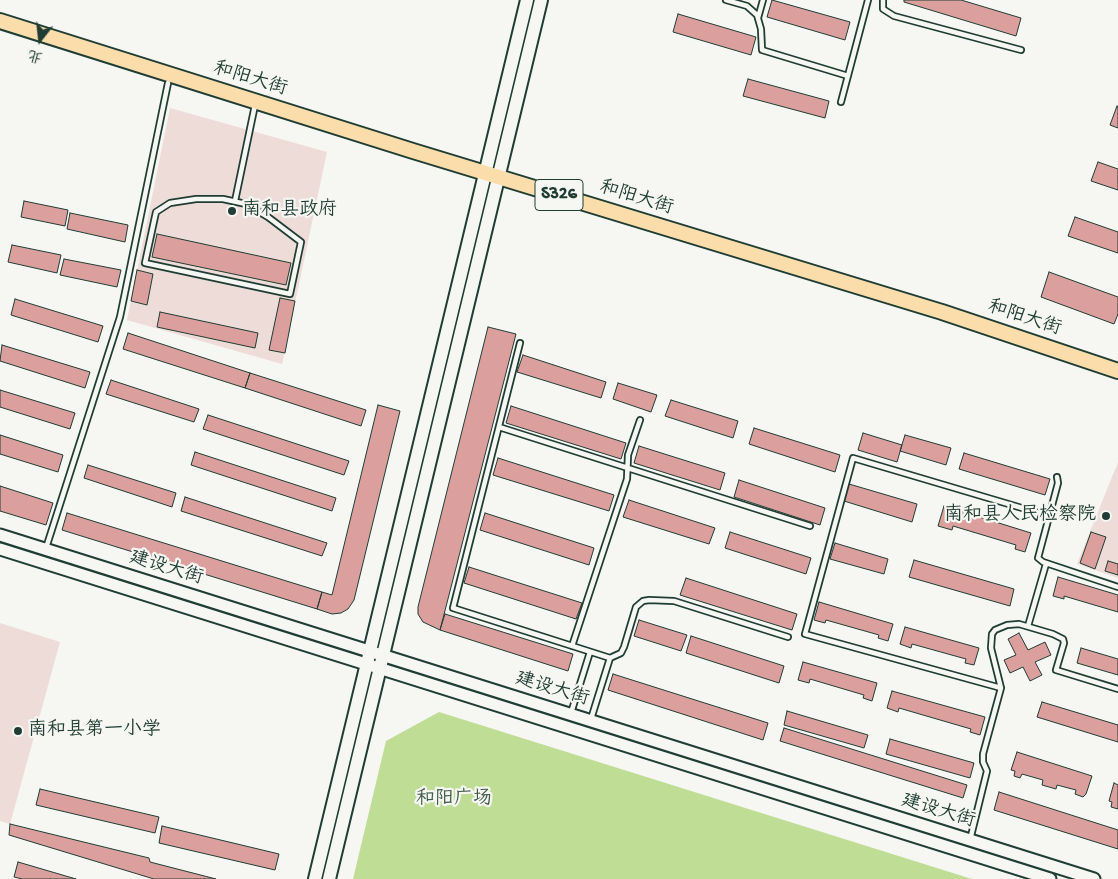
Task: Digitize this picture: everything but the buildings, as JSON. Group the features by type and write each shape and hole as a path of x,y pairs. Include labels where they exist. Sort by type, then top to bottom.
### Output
{"main road":[{"path":"329,879 381,662 491,179 527,0"},
{"path":"315,879 369,658 491,179 541,0"},
{"name":"和阳大街","path":"0,21 255,106 949,323 1118,380"},
{"name":"和阳大街","path":"0,30 168,83 255,106"},
{"name":"和阳大街","path":"491,179 942,312 1118,371"}],"street":[{"name":"建设大街","path":"0,535 381,662 1050,879"},
{"name":"建设大街","path":"0,549 369,658"},
{"name":"建设大街","path":"381,662 570,714 1094,879"}],"lane":[{"path":"726,0 746,6 758,18 761,29 762,50 848,76"},
{"path":"758,18 763,0"},
{"path":"841,102 868,0"},
{"path":"883,0 883,9 894,16 1021,50"},
{"path":"46,550 120,318 168,83"},
{"path":"235,201 255,106"},
{"path":"196,199 235,201 262,213 301,242 290,294 145,263 156,212 161,207 170,203 196,199"},
{"path":"520,343 453,608 610,658 621,653 636,607 643,601 649,600 674,601 788,637"},
{"path":"572,646 627,479 628,456 640,420"},
{"path":"499,427 810,526"},
{"path":"1001,688 805,634 853,458 1049,516"},
{"path":"1057,477 1058,483 1038,558 1046,564 1118,587"},
{"path":"1028,626 1046,564"},
{"path":"970,840 987,771 983,762 983,754 1001,688 991,648 992,634 995,630 1007,625 1019,624 1063,639 1063,651 1056,670 1118,689"},
{"path":"570,714 590,652"},
{"path":"590,721 610,658"}],"shaded area":[{"name":"南和县政府","path":"170,108 327,152 282,364 127,320"},
{"name":"南和县人民检察院","path":"1118,462 1118,578 1077,564"},
{"name":"南和县第一小学","path":"0,623 60,642 10,824 0,821"}],"green space":[{"name":"和阳广场","path":"439,712 972,879 353,879 386,741"}],"place":[{"name":"南和县政府","path":"232,211"},
{"name":"南和县人民检察院","path":"1106,516"},
{"name":"南和县第一小学","path":"18,731"}]}
